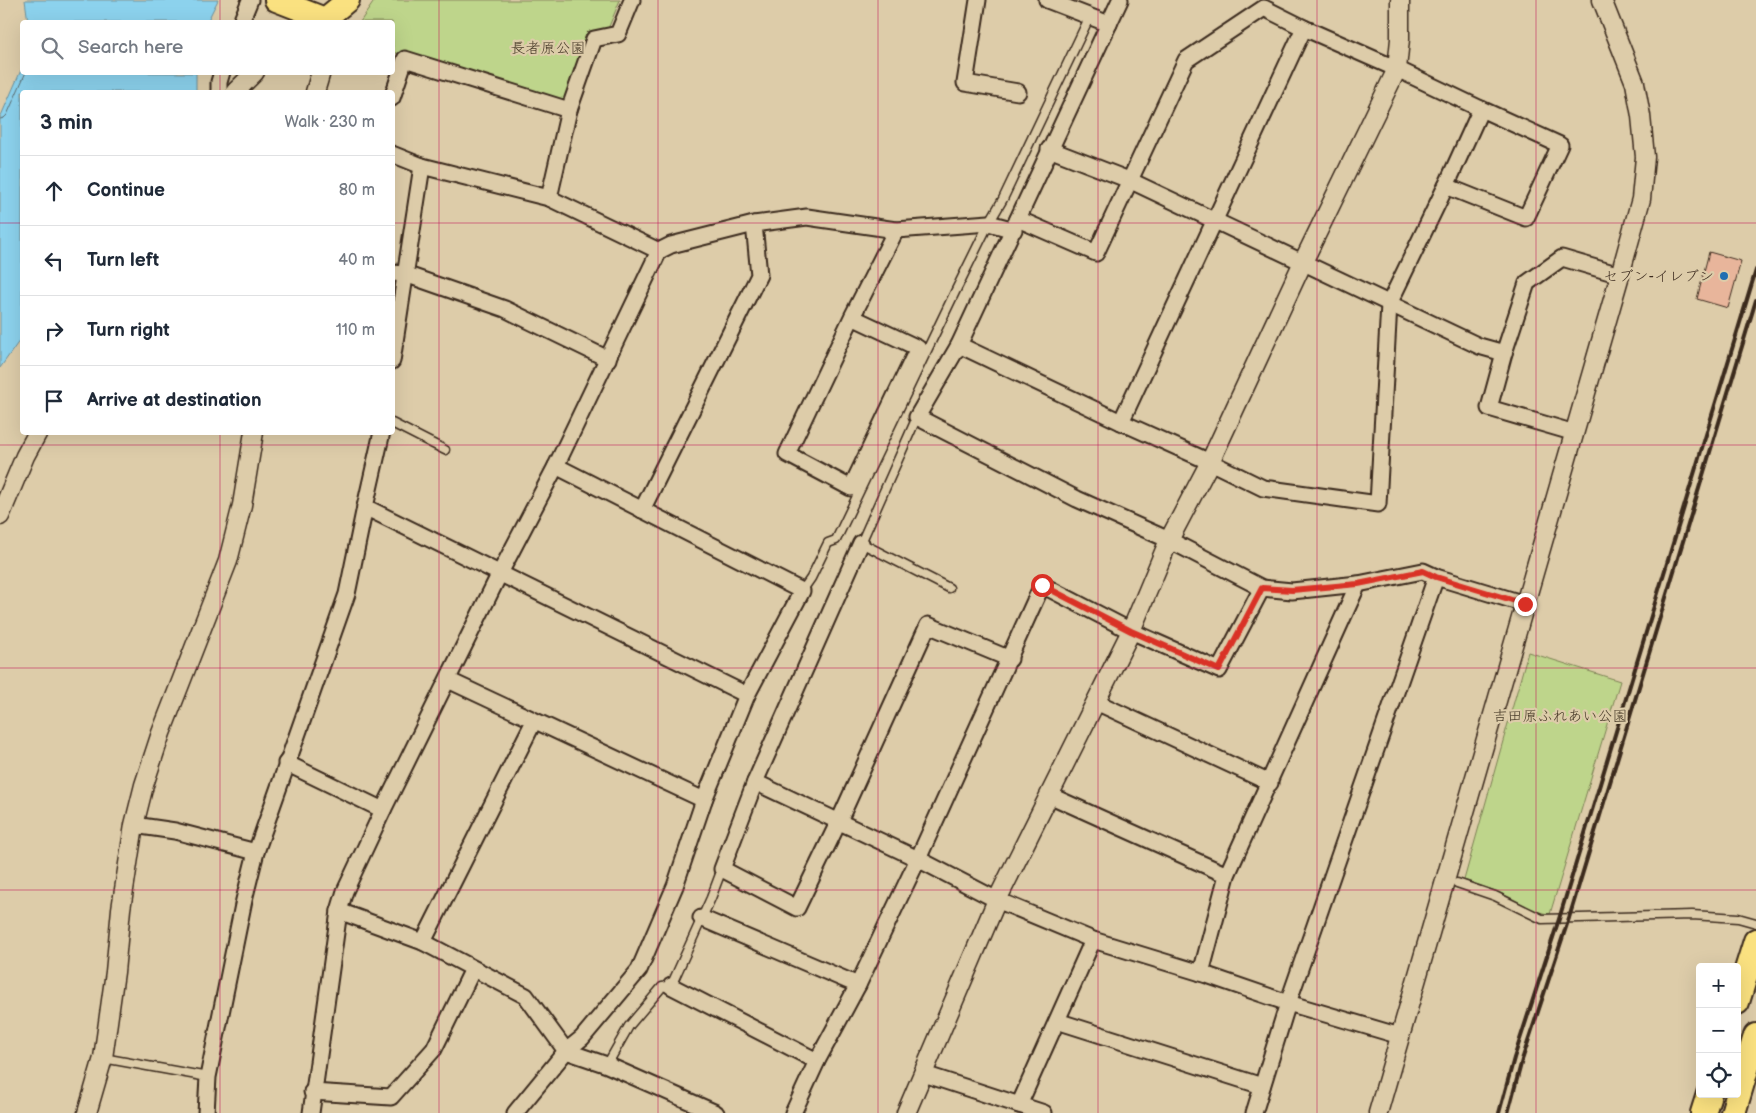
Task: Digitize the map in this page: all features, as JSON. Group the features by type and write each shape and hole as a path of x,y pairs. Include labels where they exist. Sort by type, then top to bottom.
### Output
{"highway":[{"path":"1741,989 1756,941"},
{"path":"1733,1113 1756,1036"},
{"path":"1703,1113 1708,1098"}],"main road":[{"path":"276,0 321,20"},
{"path":"324,20 348,0"}],"street":[{"path":"242,20 250,0"},
{"path":"549,198 569,110 594,39 618,34 632,0"},
{"path":"978,0 965,84 1018,92"},
{"path":"1047,0 1109,24"},
{"path":"1120,0 959,345 918,417 1077,499 1169,540 1262,588 1292,590 1358,584 1423,571 1436,577 1525,604"},
{"path":"906,1113 997,900 1131,631 1169,540 1210,462 1303,262 1397,69 1400,39 1400,0"},
{"path":"1378,1113 1641,199 1645,157 1641,116 1635,83 1602,0"},
{"path":"311,1113 312,1092 339,911 345,891 382,810 500,573 556,466 659,251 671,245 754,224 807,216 896,230 989,223 1016,225 1096,253 1186,60 1264,8 1560,144 1526,218 1446,186"},
{"path":"1121,422 1304,28"},
{"path":"395,90 405,59 569,110"},
{"path":"219,90 221,75"},
{"path":"237,90 251,75"},
{"path":"316,90 320,75"},
{"path":"959,345 1263,488 1378,504 1389,304 1481,109"},
{"path":"1049,149 1129,180 1479,346 1504,352"},
{"path":"395,155 422,166 549,198 659,251"},
{"path":"395,324 399,274 422,166"},
{"path":"642,510 759,275 754,224"},
{"path":"852,317 918,348 851,488 787,454 852,317 896,230"},
{"path":"1575,433 1489,408 1504,352 1527,283 1562,258 1620,276"},
{"path":"399,274 505,309 608,359"},
{"path":"0,516 25,456 36,435"},
{"path":"87,1113 103,1058 115,972 121,909 134,825 144,785 161,733 228,561 242,505 254,435"},
{"path":"206,1113 208,1077 256,852 347,594 364,507 381,435"},
{"path":"515,1113 566,1050 582,1038 639,970 675,886 704,800 747,695 802,591 556,466"},
{"path":"364,507 747,695"},
{"path":"861,543 756,782 722,869 797,908 839,821 928,625 1010,659"},
{"path":"1254,1113 1288,1003 1436,577"},
{"path":"1200,973 1228,875 1358,584"},
{"path":"793,1113 816,1062 858,986 918,859 1042,585 1131,631 1219,670 1262,588"},
{"path":"448,680 534,722 704,800"},
{"path":"1096,702 1270,783"},
{"path":"423,942 534,722"},
{"path":"286,763 382,810"},
{"path":"756,782 918,859 997,900 1093,940 1288,1003 1400,1036"},
{"path":"1050,795 1228,875"},
{"path":"134,825 175,831 256,852"},
{"path":"339,911 423,942 526,996 566,1050 607,1065 716,1113"},
{"path":"702,918 858,986"},
{"path":"1020,1105 1093,940"},
{"path":"312,1092 391,1097 434,1049 474,969"},
{"path":"671,986 816,1062"},
{"path":"1058,1021 1262,1086"},
{"path":"924,1074 1044,1113"}],"lane":[{"path":"802,591 811,578 828,543 836,540 989,223 1003,199 1090,16"},
{"path":"918,417 861,543 949,588"},
{"path":"395,424 446,450"},
{"path":"607,1065 629,1026 662,987 671,986 722,869"},
{"path":"1457,883 1495,896 1542,918 1692,915 1738,918 1756,923"},
{"path":"103,1058 208,1077"}],"green space":[{"name":"長者原公園","path":"375,0 620,0 579,99 569,104 395,53 395,20 361,20"},
{"name":"吉田原ふれあい公園","path":"1528,652 1620,681 1550,914 1534,910 1498,892 1464,880"}],"water":[{"path":"25,0 218,0 208,20 28,20"},
{"path":"20,73 20,75 196,75 196,90 20,90 20,340 0,368 0,118"}],"building":[{"path":"1709,252 1741,261 1728,308 1697,299"}],"railway":[{"path":"1499,1113 1514,1058 1559,919 1756,270"},
{"path":"1508,1113 1522,1060 1569,918 1756,300"}],"place":[{"name":"セブン-イレブン","path":"1724,276"}],"route":[{"path":"1042,585 1131,631 1219,670 1262,588 1292,590 1358,584 1423,571 1436,577 1525,604"}]}
